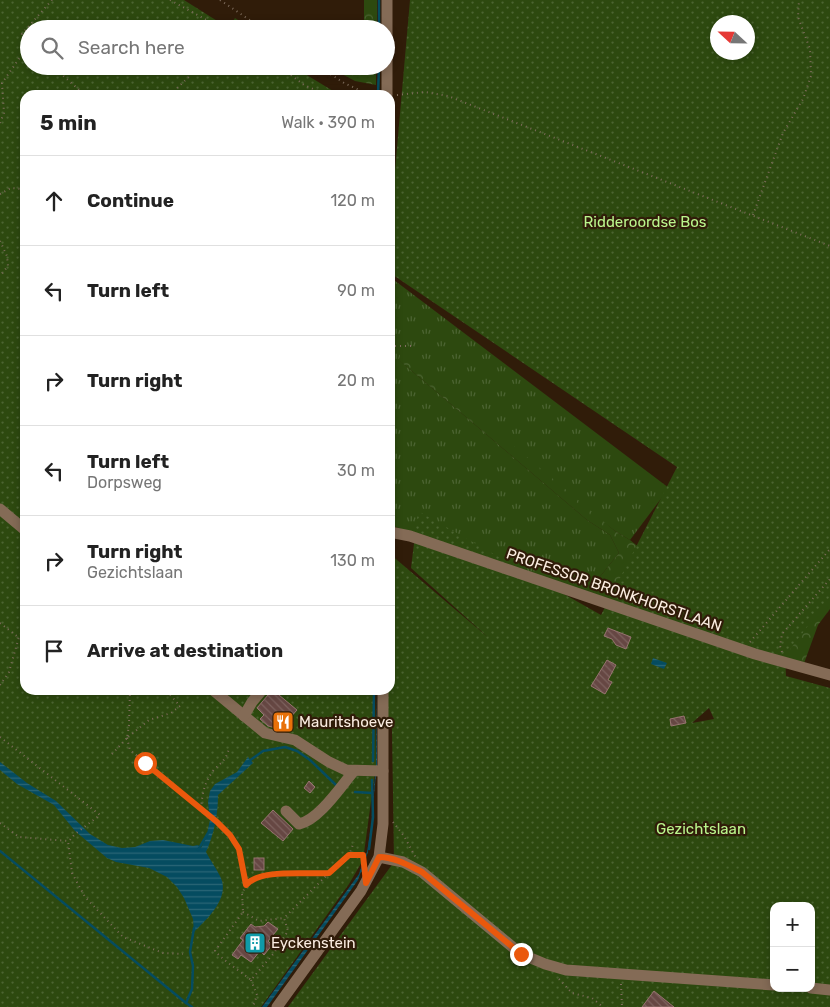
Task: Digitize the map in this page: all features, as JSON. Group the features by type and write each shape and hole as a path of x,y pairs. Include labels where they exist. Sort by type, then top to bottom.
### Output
{"street":[{"path":"388,0 388,20"},
{"path":"390,75 390,90"},
{"path":"0,509 20,526"},
{"name":"PROFESSOR BRONKHORSTLAAN","path":"395,533 410,536 744,650 830,675"},
{"path":"220,695 265,733 295,740 329,762 346,770 383,771"},
{"path":"244,716 258,695"},
{"path":"278,1007 361,891 379,857 387,695"},
{"path":"286,811 299,824 305,823 323,808 354,771"},
{"path":"379,857 403,862 422,872 521,954 545,964 566,970 770,985"},
{"path":"815,988 830,990"}],"path":[{"path":"34,20 52,0"},
{"path":"170,0 207,20"},
{"path":"220,0 250,20"},
{"path":"753,215 783,133 803,99 811,76 810,49 798,17 799,0"},
{"path":"0,123 4,114 2,83 20,57"},
{"path":"62,75 79,90"},
{"path":"175,90 191,75"},
{"path":"291,75 304,85 315,90"},
{"path":"333,75 359,90"},
{"path":"395,95 425,92 448,96 830,246"},
{"path":"0,194 11,188 20,189"},
{"path":"0,242 7,256 8,266 0,276"},
{"path":"395,346 415,346"},
{"path":"744,650 830,549"},
{"path":"786,662 780,646 782,634 830,579"},
{"path":"0,624 19,637 9,672 0,685"},
{"path":"130,695 127,738 130,750 230,835 239,849 246,885"},
{"path":"112,754 127,738 149,720 171,713 180,706 170,695"},
{"path":"0,738 100,815 75,834 68,842 72,873 85,897 123,937 163,953 183,954"},
{"path":"200,810 202,790 214,770 226,759 229,748"},
{"path":"393,822 404,836 420,864 422,872"},
{"path":"0,823 19,837 68,842"},
{"path":"243,912 259,921 284,918 349,855 354,842"},
{"path":"349,855 363,855 364,865"},
{"path":"252,1007 256,995 251,980 224,961 215,951 243,912 242,894 246,885 255,878 275,874 329,873"},
{"path":"251,980 274,953 288,931 284,918"},
{"path":"620,973 622,1007"},
{"path":"559,979 572,993 592,998 602,1007"}],"green space":[{"name":"Eyckenstein","path":"0,0 184,0 216,20 20,20 20,75 307,75 331,90 20,90 20,695 375,695 376,765 363,860 349,884 261,1007 0,1007"},
{"path":"364,0 377,0 377,20 364,20"},
{"name":"Ridderoordse Bos","path":"410,0 830,0 830,597 785,656 786,676 830,688 830,1007 288,1007 394,862 392,729 379,729 379,695 395,695 395,558 490,639 411,568 418,511 601,615 677,467 395,276 395,170","holes":["709,708 714,719 692,723"]},
{"path":"344,75 376,75 376,85 355,81"},
{"path":"395,281 669,488 630,540 615,531 399,360 587,520 610,535 619,553 586,594 395,527"},
{"path":"401,351 615,531 630,540 749,637 586,594 619,553 610,535 587,520 399,360"},
{"path":"830,586 830,609 818,625 803,666 771,657"}],"water":[{"path":"653,658 667,663 664,669 651,664"},
{"path":"376,695 376,695 377,765 371,826 376,765"},
{"path":"248,757 253,763 218,795 215,824 206,852 220,876 223,892 211,914 194,932 193,919 184,898 167,877 149,868 116,862 107,858 75,831 54,805 17,784 0,770 0,762 27,783 56,801 90,834 108,845 122,848 135,847 150,841 163,840 193,846 198,845 201,848 206,838 210,820 208,802 210,791 215,784 237,772"},
{"path":"370,836 368,852 358,880 267,1007 262,1007 359,874 367,852"}],"building":[{"path":"608,628 631,637 626,649 616,645 612,639 604,636"},
{"path":"607,660 616,665 608,680 612,682 605,694 591,686"},
{"path":"268,695 279,695 297,710 280,729 268,726 260,719 264,715 257,708"},
{"path":"684,716 686,723 671,726 670,719"},
{"path":"309,781 315,787 310,793 304,788"},
{"path":"273,810 293,829 283,841 261,823"},
{"path":"254,858 264,858 264,870 254,870"},
{"name":"Eyckenstein","path":"268,922 278,929 268,941 272,945 264,955 260,951 251,962 241,955 238,959 232,955 243,940 240,938 251,924 255,927 264,926"},
{"path":"654,991 674,1007 642,1007"}],"waterway":[{"path":"379,0 379,20"},
{"path":"378,90 379,75"},
{"path":"373,761 374,695"},
{"path":"249,761 263,751 285,747 297,751 310,760 336,785"},
{"path":"369,849 373,817 372,780"},
{"path":"355,792 372,793"},
{"path":"198,850 208,833"},
{"path":"0,851 186,1003"},
{"path":"361,871 365,863"},
{"path":"192,1007 186,1003 192,989 193,966 190,952 194,928"}],"place":[{"name":"Mauritshoeve","path":"283,722"},
{"name":"Eyckenstein","path":"255,943"}],"route":[{"path":"145,763 217,822 230,835 239,849 246,885 255,878 275,874 312,875 329,873 349,855 363,855 366,883 379,857 385,857 403,862 422,872 521,954"}],"park label":[{"name":"Gezichtslaan","path":"701,829"}]}
